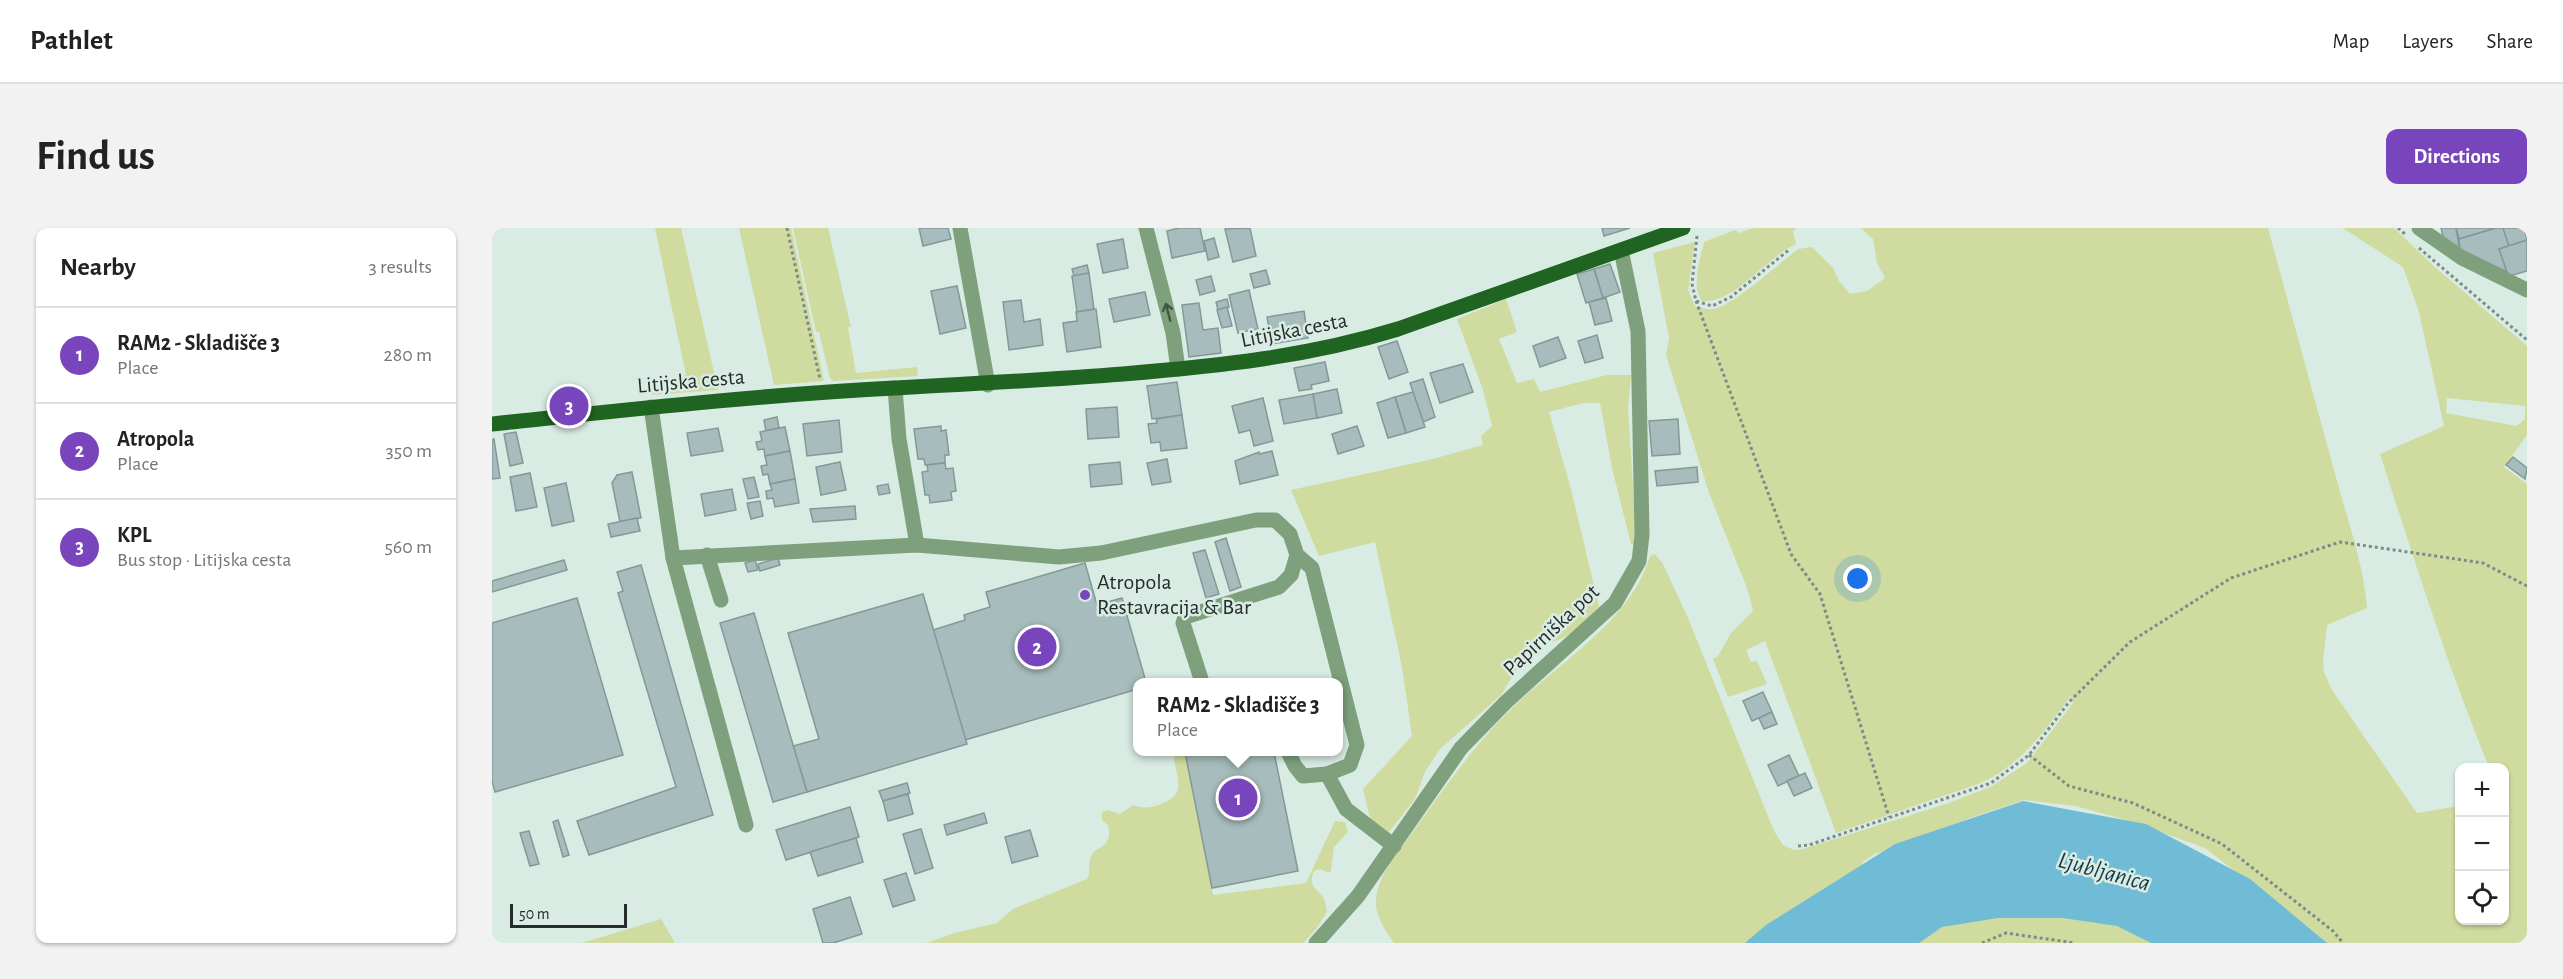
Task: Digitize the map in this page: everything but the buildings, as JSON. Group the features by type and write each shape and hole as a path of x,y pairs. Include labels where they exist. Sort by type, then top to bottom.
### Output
{"main road":[{"name":"Litijska cesta","path":"492,424 823,392 988,384 1227,365 1351,344 1683,228"}],"street":[{"path":"960,228 988,384"},
{"path":"1146,228 1173,333 1178,369"},
{"path":"2413,236 2527,290"},
{"name":"Papirniška pot","path":"1316,943 1358,897 1461,748 1506,702 1615,603 1639,561 1642,535 1638,331 1621,250"},
{"path":"895,388 899,439 917,545"},
{"path":"651,407 673,558 746,825"},
{"path":"673,558 917,545 1059,557 1101,553 1256,520 1275,520 1290,534 1297,555 1312,568 1341,678"},
{"path":"707,555 721,600"},
{"path":"1202,678 1183,623 1185,617 1280,587 1291,575 1297,555"},
{"path":"1290,756 1303,776 1327,774 1350,765 1357,745 1343,687"},
{"path":"1327,774 1346,809 1394,846"}],"path":[{"path":"787,228 823,392"},
{"path":"1698,228 1692,284 1696,301 1791,554 1820,594 1889,817"},
{"path":"2398,228 2413,236 2527,340"},
{"path":"1696,301 1712,306 1731,297 1790,249"},
{"path":"1798,846 1809,845 1970,792 1990,783 2029,755 2069,702 2130,642 2231,578 2340,542 2483,563 2527,586"},
{"path":"2029,755 2069,786 2133,803 2223,844 2333,932 2343,943"},
{"path":"1982,943 2006,933 2075,943"}],"green space":[{"path":"655,228 681,228 718,390 652,395 649,382 686,375"},
{"path":"739,228 791,228 824,381 774,385"},
{"path":"793,228 828,228 851,327 848,327 856,373 917,367 918,376 833,381 830,378 819,332 816,332"},
{"path":"1753,228 1797,228 1793,231 1796,244 1773,259 1738,288 1714,300 1702,301 1697,281 1704,242 1735,230 1739,233"},
{"path":"1861,228 2268,228 2354,538 2365,590 2367,608 2327,625 2324,672 2332,690 2417,813 2455,807 2455,925 2509,925 2509,763 2487,763 2431,612 2380,454 2444,426 2419,312 2403,267 2343,228 2394,228 2436,268 2527,346 2527,435 2504,467 2527,484 2527,943 2327,943 2205,848 2130,821 2075,806 2024,800 1970,818 1918,841 1874,854 1864,861 1854,878 1757,943 1394,943 1380,919 1376,900 1378,888 1389,865 1483,739 1508,712 1609,622 1626,602 1640,580 1650,556 1655,554 1663,564 1688,618 1774,831 1783,845 1794,850 1949,803 1992,786 2027,763 2073,703 2071,696 2031,746 1996,775 1981,783 1836,833 1765,641 1746,650 1751,662 1757,661 1767,684 1728,697 1713,659 1718,656 1731,633 1753,611 1747,588 1709,493 1666,355 1669,338 1653,253 1695,242 1688,290 1695,306 1704,309 1721,306 1731,301 1798,249 1812,247 1833,268 1839,281 1850,294 1867,291 1885,278 1877,263 1873,239","holes":["2447,398 2525,406 2525,419 2517,426 2446,413"]},
{"path":"1506,299 1517,332 1499,339 1517,383 1534,379 1540,392 1607,375 1631,375 1628,408 1635,519 1634,545 1631,544 1612,468 1600,403 1583,403 1549,412 1571,489 1599,607 1564,637 1550,642 1549,639 1532,644 1501,695 1440,749 1425,772 1415,799 1389,832 1377,827 1373,822 1363,789 1412,736 1402,667 1375,542 1319,556 1291,490 1429,460 1483,445 1481,436 1492,426 1483,390 1457,319"},
{"path":"1174,756 1186,756 1213,895 1306,883 1335,821 1345,822 1348,832 1334,847 1331,871 1328,873 1321,869 1314,871 1312,876 1312,883 1324,899 1327,912 1303,943 927,943 954,933 997,923 1013,909 1087,879 1092,854 1108,840 1108,825 1102,820 1102,812 1108,810 1120,814 1133,805 1151,807 1170,800 1176,795 1178,789"},
{"path":"2027,909 2129,928 2157,943 1916,943 1928,934 1954,923"},
{"path":"661,919 675,943 582,943"}],"water":[{"name":"Ljubljanica","path":"2023,801 2146,824 2250,879 2327,943 2151,943 2117,926 2063,918 1998,918 1942,927 1919,943 1745,943 1766,925 1895,844"}],"place":[{"name":"KPL","path":"569,406"},
{"name":"Atropola Restavracija & Bar","path":"1085,595"},
{"name":"Atropola","path":"1037,647"},
{"name":"RAM2 - Skladišče 3","path":"1238,798"}]}
